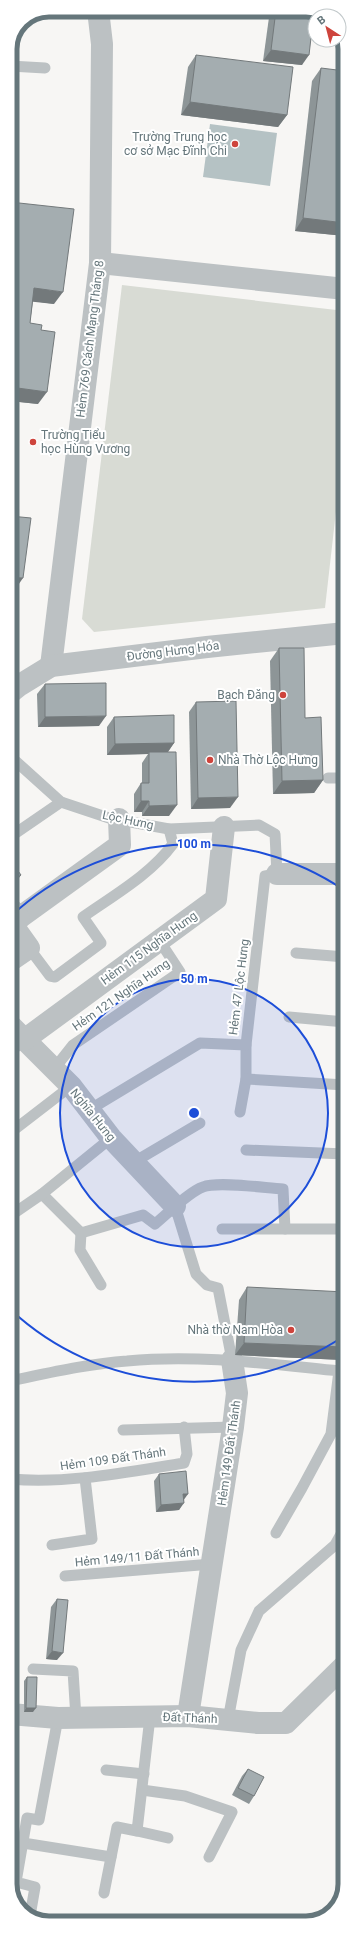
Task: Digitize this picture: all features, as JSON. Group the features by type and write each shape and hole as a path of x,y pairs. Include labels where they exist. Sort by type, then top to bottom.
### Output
{"street":[{"name":"Hẻm 769 Cách Mạng Tháng 8","path":"51,666 100,263 102,44 99,17"},
{"path":"100,263 338,288"},
{"name":"Đường Hưng Hóa","path":"17,687 51,666 207,647 338,634"},
{"path":"17,911 120,845 119,819"},
{"name":"Hẻm 115 Nghĩa Hưng","path":"17,1038 216,899 224,827"},
{"path":"277,874 338,874"},
{"path":"17,930 29,948 17,956"},
{"name":"Nghĩa Hưng","path":"17,1041 54,1069 71,1086 111,1138 174,1206"},
{"name":"Hẻm 149 Đất Thánh","path":"188,1716 233,1427 237,1393 232,1360"},
{"name":"Đất Thánh","path":"17,1714 67,1718 188,1716 258,1723 286,1723 338,1672"}],"lane":[{"path":"17,66 45,68"},
{"name":"Lộc Hưng","path":"17,762 61,802 119,819 169,829 259,826 275,834 277,874"},
{"path":"328,778 338,778"},
{"path":"17,832 61,802"},
{"path":"29,948 50,976 55,977 101,943 83,917 148,870 168,852 173,844 169,829"},
{"name":"Hẻm 47 Lộc Hưng","path":"240,1112 246,1079 246,1045 265,876 277,874"},
{"name":"Hẻm 121 Nghĩa Hưng","path":"54,1069 73,1045 180,972 159,940"},
{"path":"296,953 338,956"},
{"path":"289,1017 338,1021"},
{"path":"89,1110 200,1043 246,1045"},
{"path":"246,1079 338,1085"},
{"path":"17,1128 71,1086"},
{"path":"134,1162 200,1123"},
{"path":"17,1211 42,1194 111,1138"},
{"path":"246,1150 338,1154"},
{"path":"81,1233 143,1215 155,1224 174,1206 203,1186 225,1185 282,1189 285,1229"},
{"path":"42,1194 81,1233 80,1250 101,1285"},
{"name":"Hẻm 149 Đất Thánh","path":"174,1206 196,1274 207,1285 218,1288 232,1360"},
{"path":"222,1229 338,1229"},
{"path":"17,1380 71,1368 128,1361 232,1360 338,1369"},
{"path":"276,1532 331,1434 338,1393"},
{"path":"123,1430 184,1427 233,1427"},
{"name":"Hẻm 109 Đất Thánh","path":"17,1480 40,1482 85,1478 184,1463 187,1454 184,1427"},
{"path":"52,1545 92,1540 85,1478"},
{"path":"228,1720 241,1650 259,1611 335,1545 338,1540"},
{"name":"Hẻm 149/11 Đất Thánh","path":"65,1576 212,1564"},
{"path":"17,1876 27,1818 39,1820 67,1718 73,1671 33,1669"},
{"path":"137,1831 150,1717"},
{"path":"106,1770 144,1774"},
{"path":"142,1790 185,1796 232,1812 209,1857"},
{"path":"104,1893 117,1826 168,1838"},
{"path":"23,1843 111,1857"},
{"path":"17,1882 35,1887 31,1911"}],"shaded area":[{"path":"210,124 277,133 270,186 203,177"},
{"path":"122,285 338,310 338,494 325,608 94,632 82,619"}],"building":[{"path":"275,17 307,17 307,48 310,48 309,55 271,50"},
{"path":"196,55 293,67 287,115 190,102"},
{"path":"321,68 338,70 338,222 303,218"},
{"path":"17,203 74,209 63,292 34,288 30,323 42,325 41,330 55,332 47,392 17,388"},
{"path":"17,517 31,518 23,578 17,578"},
{"name":"Bạch Đăng","path":"279,648 304,648 305,718 321,717 323,780 282,781"},
{"path":"106,683 106,716 45,717 45,684"},
{"name":"Nhà Thờ Lộc Hưng","path":"236,701 238,797 198,798 196,702"},
{"path":"174,715 174,743 115,744 114,717"},
{"path":"149,752 176,752 177,805 149,806 149,801 141,801 141,783 149,783"},
{"path":"17,870 21,875 17,878"},
{"name":"Nhà thờ Nam Hòa","path":"247,1287 338,1292 338,1347 244,1343"},
{"path":"186,1471 188,1494 183,1494 184,1503 161,1505 159,1474"},
{"path":"57,1599 68,1600 63,1653 52,1651"},
{"path":"27,1677 37,1677 36,1708 26,1708"},
{"path":"248,1769 264,1777 254,1796 238,1788"}],"place":[{"name":"Trường Trung học cơ sở Mạc Đĩnh Chi","path":"235,144"},
{"name":"Trường Tiểu học Hùng Vương","path":"33,442"},
{"name":"Bạch Đăng","path":"283,695"},
{"name":"Nhà Thờ Lộc Hưng","path":"210,760"},
{"name":"Nhà thờ Nam Hòa","path":"291,1330"}]}
